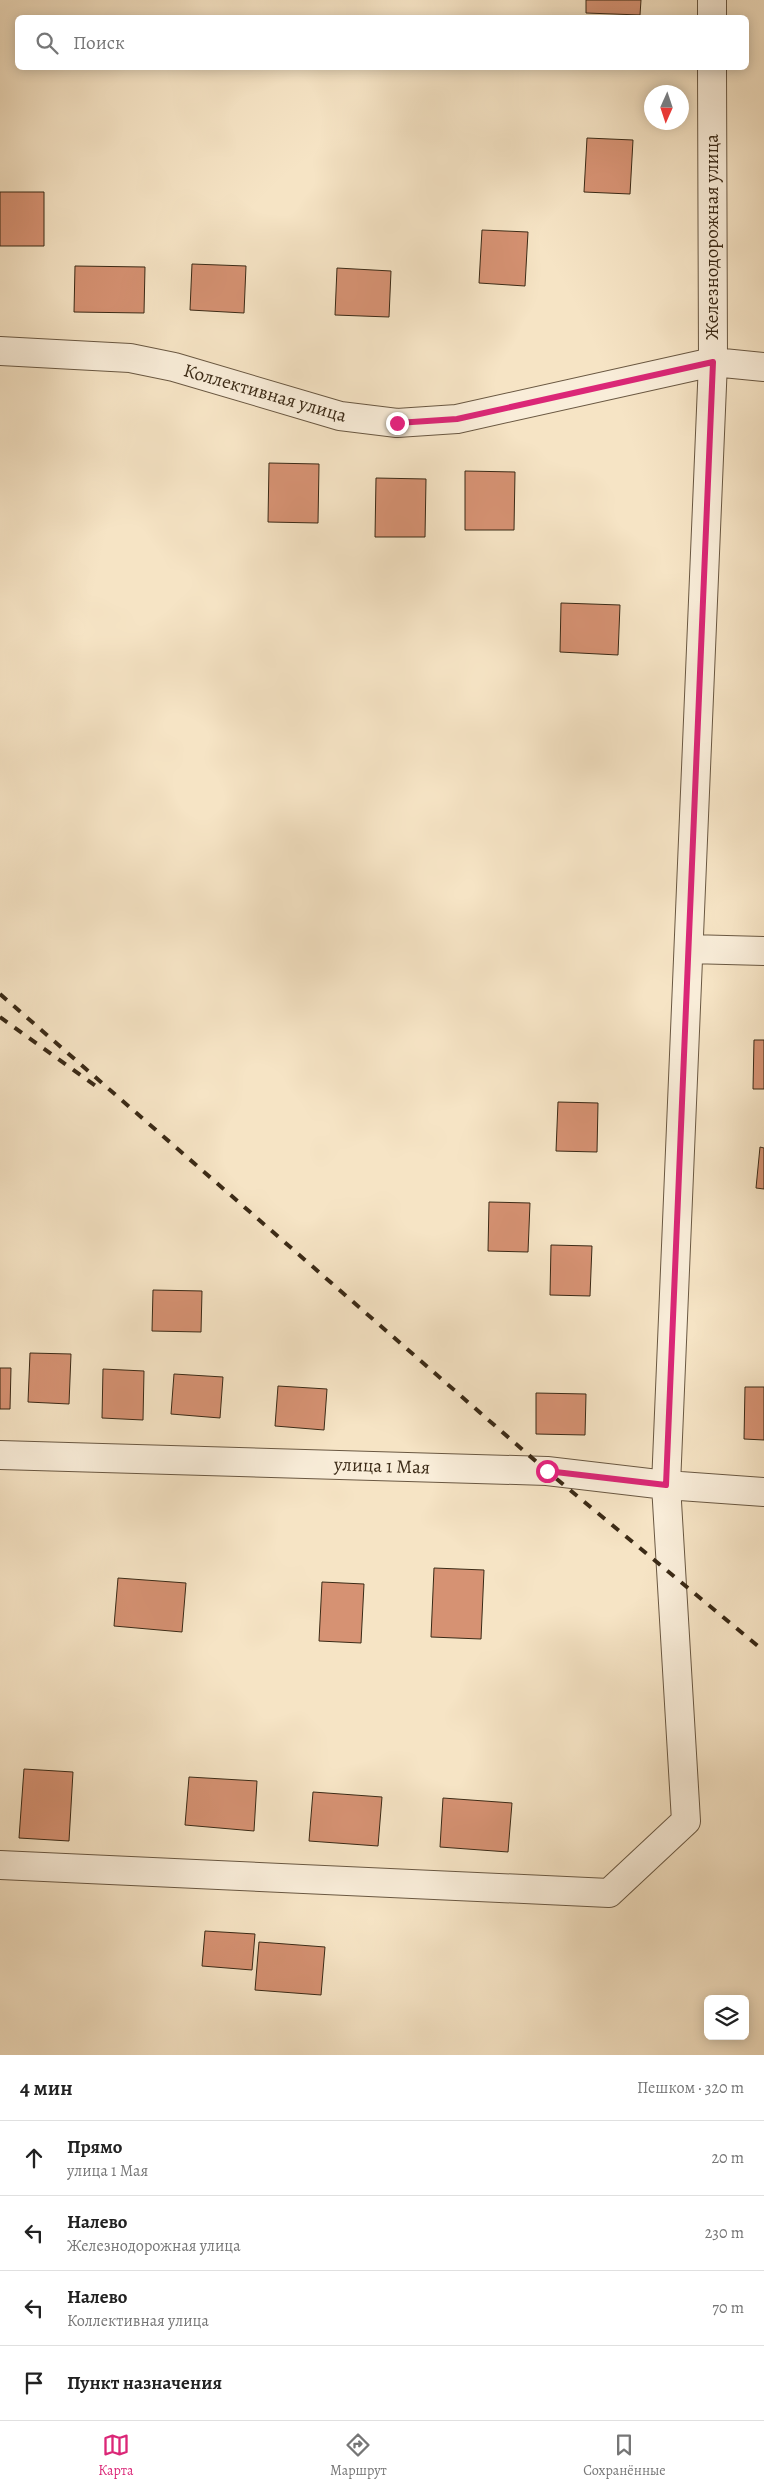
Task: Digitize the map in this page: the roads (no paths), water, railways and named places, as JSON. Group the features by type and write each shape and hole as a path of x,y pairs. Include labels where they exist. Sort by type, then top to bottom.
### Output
{"street":[{"path":"712,0 712,15"},
{"name":"Железнодорожная улица","path":"0,1865 609,1893 686,1821 666,1485 713,362 712,70"},
{"name":"Коллективная улица","path":"0,351 130,358 174,367 340,416 397,423 457,419 713,362 764,367"},
{"path":"689,948 764,951"},
{"name":"улица 1 Мая","path":"0,1455 547,1471 666,1485 764,1492"}],"railway":[{"path":"0,994 547,1471 764,1651"},
{"path":"0,1017 97,1087"}]}
